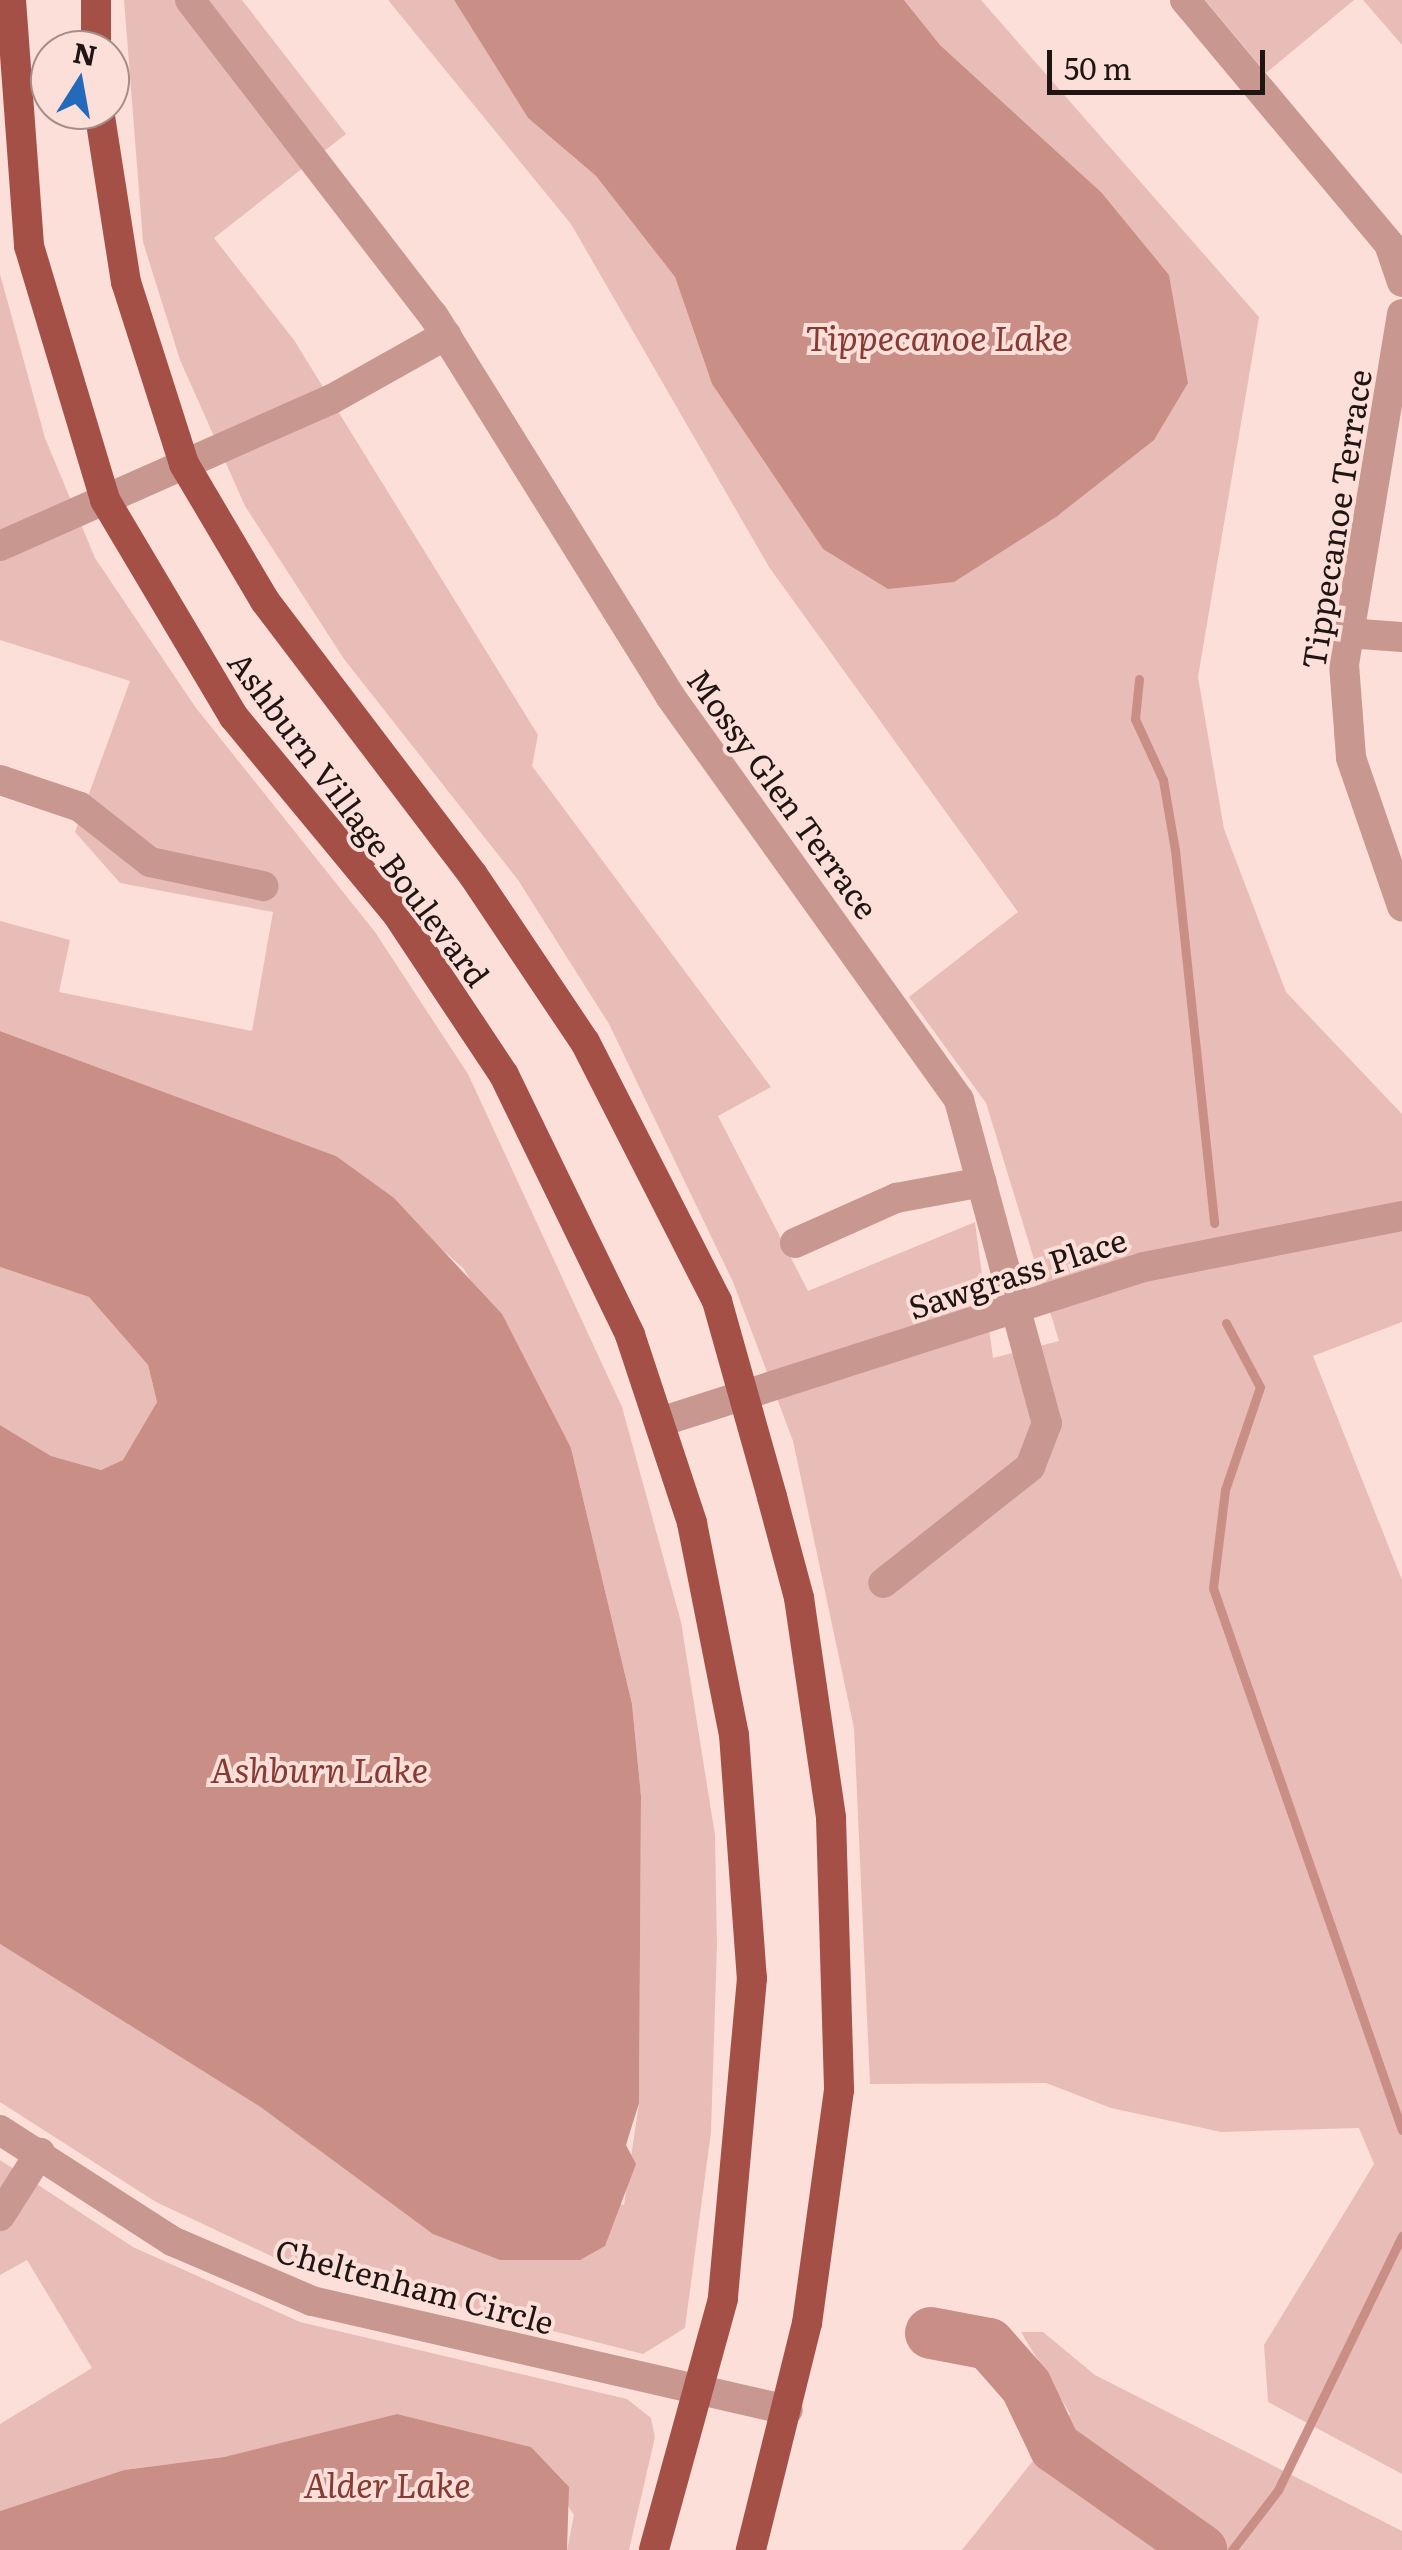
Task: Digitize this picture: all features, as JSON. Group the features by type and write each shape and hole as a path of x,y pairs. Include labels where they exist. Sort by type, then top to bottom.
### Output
{"main road":[{"name":"Ashburn Village Boulevard","path":"11,0 29,246 105,500 234,717 397,914 504,1075 550,1158 660,1422 716,1630 748,1838 748,2095 704,2392 654,2550"},
{"path":"96,0 96,30"},
{"name":"Ashburn Village Boulevard","path":"102,130 126,282 184,464 265,600 474,875 584,1042 717,1302 811,1670 840,1974 828,2188 788,2410 751,2550"}],"street":[{"name":"Mossy Glen Terrace","path":"190,0 446,335 670,696 947,1079 982,1182 1013,1312 1044,1400 1043,1446 883,1584"},
{"path":"1184,0 1389,244 1402,282"},
{"name":"Tippecanoe Terrace","path":"1402,314 1394,402 1347,633 1351,758 1402,906"},
{"path":"0,546 184,464 446,335"},
{"path":"1347,633 1402,638"},
{"path":"0,780 80,806 150,862 263,886"},
{"path":"795,1243 896,1198 982,1182"},
{"name":"Sawgrass Place","path":"660,1422 741,1393 1013,1312 1144,1268 1401,1220"},
{"name":"Cheltenham Circle","path":"0,2130 172,2241 312,2301 788,2410"},
{"path":"0,2216 40,2153"}],"shaded area":[{"path":"124,0 242,0 346,134 214,238 294,340 538,735 532,766 771,1087 718,1116 808,1291 975,1222 993,1358 1059,1341 986,1103 909,997 1018,912 769,567 571,224 388,0 454,0 528,118 596,176 675,277 712,384 823,549 1101,192 940,45 904,0 981,0 1259,317 1198,677 1224,829 1286,992 1402,1114 1402,1322 1313,1356 1402,1580 1402,2474 1268,2402 1264,2345 1374,2164 1359,2128 1221,2132 1111,2108 1046,2083 870,2084 854,1728 793,1441 733,1282 609,1024 518,880 344,659 245,506 180,360 143,242 130,30 126,30"},
{"path":"1205,0 1354,0 1266,73"},
{"path":"1363,0 1402,0 1402,45"},
{"path":"0,274 45,438 95,558 196,708 375,932 468,1074 622,1407 681,1622 715,1835 717,1945 711,2132 685,2328 643,2354 286,2263 156,2202 0,2102 0,1944 262,2108 624,2205 639,2103 641,1796 632,1704 571,1448 463,1268 336,1156 0,1031 0,921 70,940 59,992 252,1031 273,912 120,883 75,832 130,681 0,640"},
{"path":"0,1267 89,1297 148,1365 157,1402 123,1461 101,1470 51,1456 0,1425"},
{"path":"0,2160 133,2247 300,2322 627,2399 651,2418 655,2437 629,2550 567,2550 574,2515 531,2447 397,2414 224,2457 124,2470 0,2511 0,2424 92,2368 27,2260 0,2275"},
{"path":"1021,2332 1043,2332 1095,2375 1402,2531 1402,2550 962,2550 1070,2414"}],"water":[{"name":"Tippecanoe Lake","path":"454,0 904,0 940,45 1101,192 1169,275 1188,383 1154,440 1056,517 954,582 888,589 823,549 712,384 675,277 596,176 528,118"},
{"name":"Ashburn Lake","path":"0,1031 336,1156 394,1198 502,1314 571,1448 632,1704 641,1796 639,2103 626,2145 636,2164 605,2246 580,2260 500,2260 433,2234 262,2108 0,1944 0,1425 51,1456 101,1470 123,1460 157,1402 148,1365 89,1297 0,1267"},
{"name":"Alder Lake","path":"397,2414 531,2447 569,2487 567,2550 0,2550 0,2511 124,2470 224,2457"}],"waterway":[{"path":"1139,679 1135,719 1163,780 1175,850 1214,1223"},
{"path":"1226,1323 1260,1387 1225,1490 1213,1588 1402,2130"},
{"path":"1232,2550 1278,2490 1402,2236"},
{"path":"931,2333 989,2344 1026,2386 1055,2447 1201,2550"}]}
